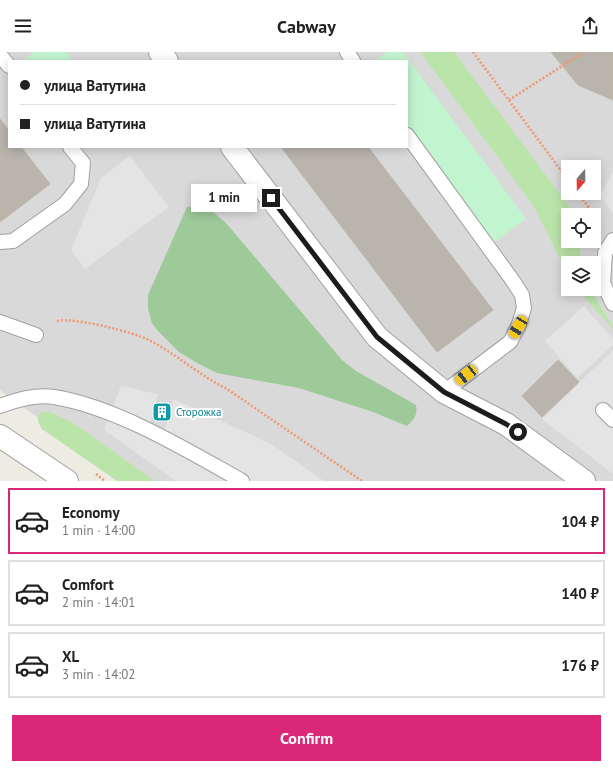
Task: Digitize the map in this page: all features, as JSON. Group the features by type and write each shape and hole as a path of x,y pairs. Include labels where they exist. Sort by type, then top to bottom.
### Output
{"street":[{"path":"160,52 166,60"},
{"path":"233,148 377,337 444,392 506,424 584,481"},
{"path":"0,436 67,481"}],"lane":[{"path":"0,55 8,65"},
{"path":"408,136 514,281 522,295 524,308 518,327 510,342 444,392"},
{"path":"0,242 13,241 65,204 81,184 82,163 71,148"},
{"path":"613,240 605,253 603,283 613,304"},
{"path":"0,322 31,334"},
{"path":"0,406 24,398 53,397 111,413 197,456 242,481"},
{"path":"603,410 613,420"}],"path":[{"path":"473,52 561,171"},
{"path":"509,100 584,52"},
{"path":"583,200 613,240"},
{"path":"31,334 43,324 63,320 90,323 148,339 208,380 227,389 362,481"}],"shaded area":[{"path":"0,52 613,52 613,481 125,481 0,390"},
{"path":"130,156 169,207 85,269 71,250 101,178"},
{"path":"613,172 613,213 601,196 601,193"},
{"path":"584,306 613,339 613,345 577,378 545,341"},
{"path":"613,350 613,474 542,419"},
{"path":"121,386 158,394 150,424 165,429 173,399 271,444 324,481 176,481 104,430"}],"green space":[{"path":"34,52 66,52 72,60 24,60"},
{"path":"388,52 403,52 526,219 493,243 408,128 408,60 376,60"},
{"path":"420,52 454,52 561,196 561,200 564,200 570,208 561,208 561,248 579,248 581,256 561,256 561,261 533,205"},
{"path":"197,206 212,211 226,223 342,360 356,371 416,405 415,417 407,426 373,412 299,388 217,373 179,352 158,331 152,323 148,309 148,295 187,207"},
{"path":"583,296 594,296 613,325 613,329"},
{"path":"48,411 75,424 155,481 117,481 42,429 38,417 41,412"}],"building":[{"path":"551,52 613,52 613,100 578,85"},
{"path":"0,119 8,130 8,148 22,148 50,184 0,222"},
{"path":"282,148 369,148 493,310 437,352"},
{"path":"558,360 579,382 542,417 522,396"}],"place":[{"name":"Сторожка","path":"162,412"}],"route":[{"path":"271,198 377,337 444,392 506,424 518,432"}]}
